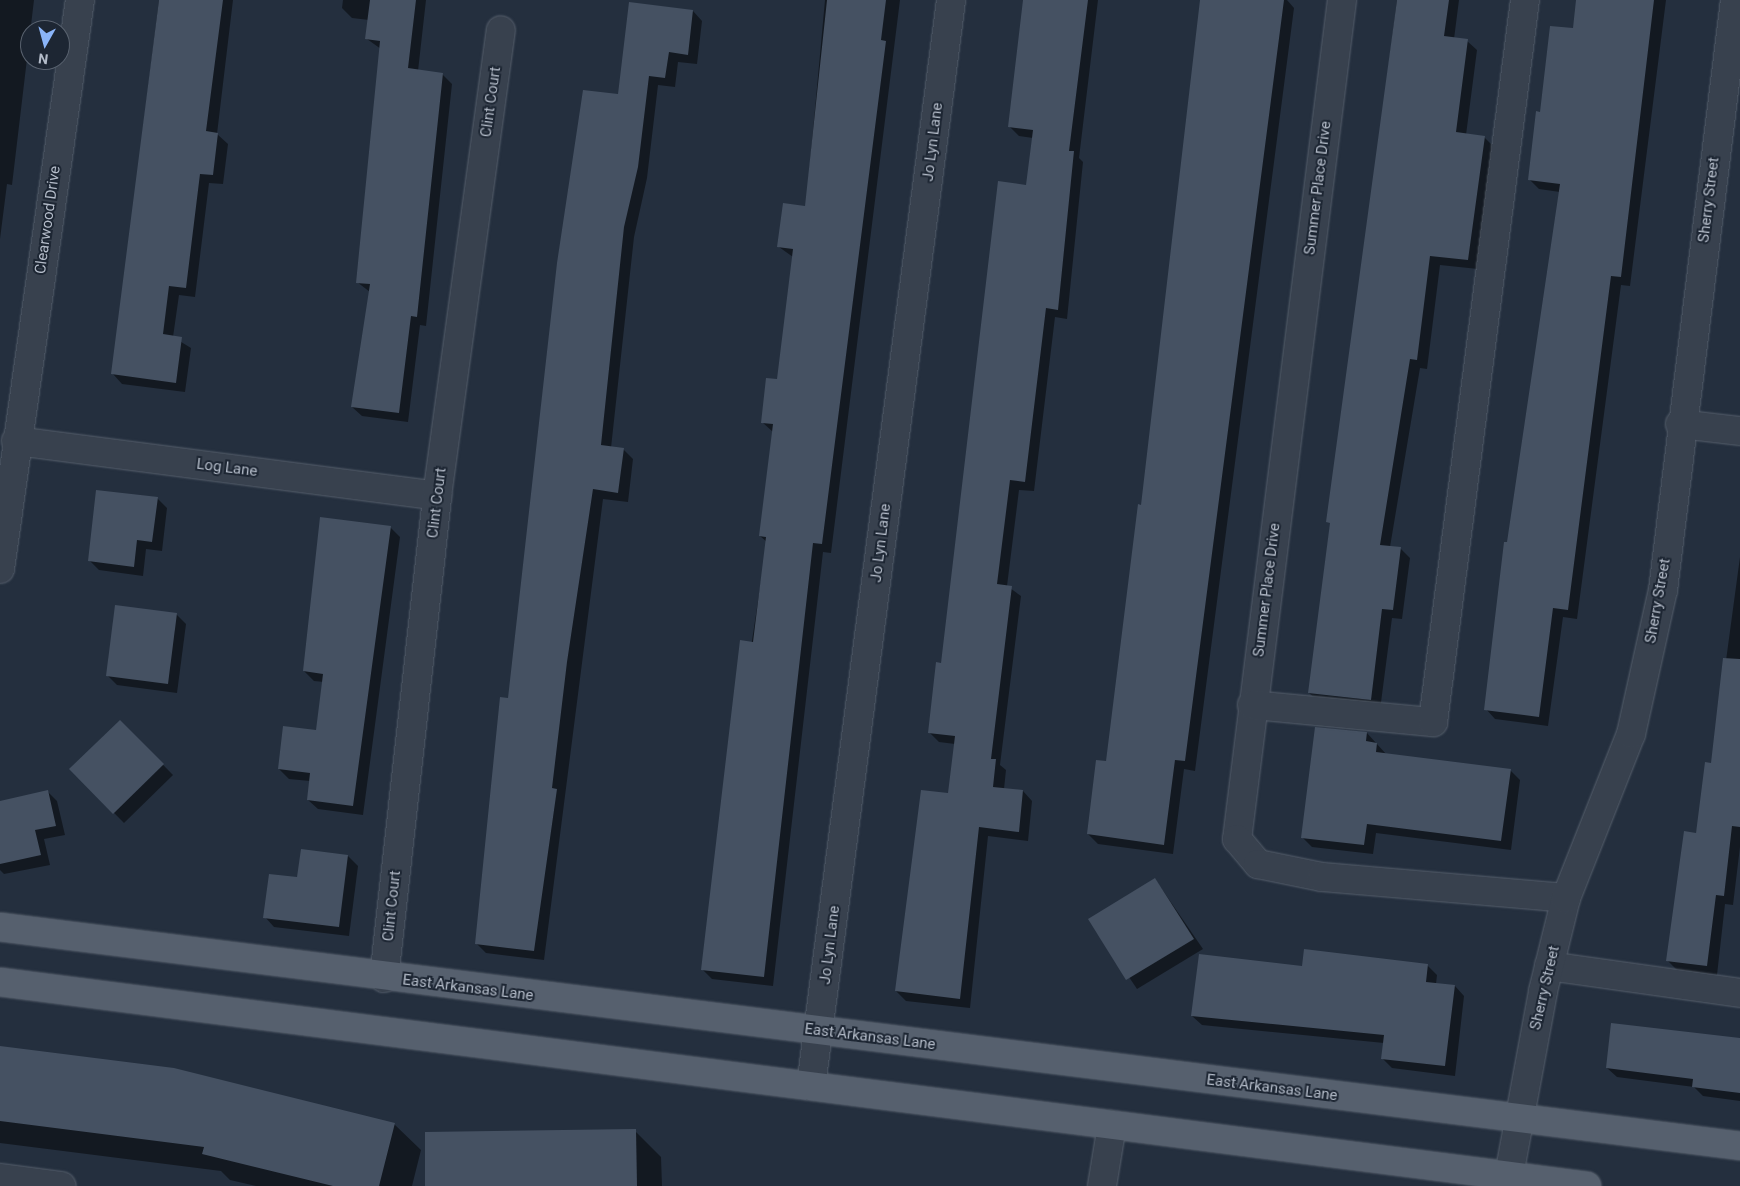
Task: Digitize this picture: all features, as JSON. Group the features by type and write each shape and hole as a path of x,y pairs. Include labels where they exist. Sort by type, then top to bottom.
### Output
{"main road":[{"name":"East Arkansas Lane","path":"0,927 384,978 1740,1146"},
{"path":"0,982 1112,1125 1508,1181 1587,1186"}],"street":[{"name":"Clearwood Drive","path":"0,569 16,441 80,0"},
{"name":"Jo Lyn Lane","path":"810,1086 819,1031 951,0"},
{"name":"Summer Place Drive","path":"1342,0 1252,705 1237,839 1250,859 1322,877 1566,898"},
{"path":"1252,705 1433,722 1525,0"},
{"name":"Sherry Street","path":"1508,1181 1517,1118 1549,966 1566,898 1631,734 1663,590 1680,424 1735,0"},
{"name":"Clint Court","path":"384,978 437,496 501,30"},
{"path":"1680,424 1740,431"},
{"name":"Log Lane","path":"16,441 437,496"},
{"path":"1549,966 1740,993"},
{"path":"1102,1186 1112,1125"},
{"path":"0,1178 61,1186"}],"building":[{"path":"159,0 223,0 206,131 218,133 213,175 200,174 186,288 169,286 163,334 182,337 176,383 111,374"},
{"path":"370,0 416,0 408,68 443,73 417,317 411,316 399,413 351,407 370,284 356,283 380,41 365,39"},
{"path":"827,0 886,0 881,40 886,41 822,544 813,543 764,977 701,970 740,640 753,642 766,537 759,536 773,424 761,423 766,378 777,379 793,249 777,247 783,203 805,206"},
{"path":"1023,0 1088,0 1069,151 1074,151 1058,310 1046,308 1025,482 1010,480 997,584 1012,586 991,759 996,759 993,787 1023,790 1019,832 979,827 960,999 895,991 921,790 948,793 955,736 928,733 936,662 941,663 998,181 1026,185 1033,130 1008,127"},
{"path":"1200,0 1284,0 1185,761 1175,760 1164,845 1087,834 1096,760 1106,761 1138,504 1141,505"},
{"path":"1397,0 1449,0 1444,36 1468,39 1456,132 1485,136 1468,260 1430,256 1417,360 1410,359 1380,545 1401,547 1393,610 1382,609 1371,700 1308,693 1330,523 1326,522"},
{"path":"1576,0 1654,0 1621,277 1611,276 1568,610 1553,608 1539,717 1484,710 1504,542 1507,542 1560,184 1528,180 1536,111 1540,112 1550,26 1573,28"},
{"path":"629,2 693,10 688,55 669,52 665,78 649,76 638,167 624,227 601,445 624,448 618,493 593,489 567,662 552,788 557,789 534,951 475,944 500,697 508,698 557,263 583,90 618,94"},
{"path":"96,490 158,497 152,542 137,540 134,567 88,561"},
{"path":"320,517 391,526 353,806 307,800 310,773 278,769 283,726 316,730 323,674 303,671"},
{"path":"115,605 177,613 168,684 106,676"},
{"path":"1723,658 1740,659 1740,827 1732,826 1724,896 1716,895 1707,966 1666,961 1684,831 1696,833 1705,762 1711,763"},
{"path":"120,720 164,764 113,814 69,769"},
{"path":"1315,727 1367,732 1366,741 1377,743 1376,752 1511,769 1501,841 1367,824 1364,845 1301,838"},
{"path":"48,790 56,826 35,830 41,855 0,864 0,801"},
{"path":"301,849 348,855 339,927 263,918 269,874 297,877"},
{"path":"1155,878 1194,939 1126,980 1088,919"},
{"path":"1304,949 1428,964 1426,982 1455,985 1445,1066 1381,1059 1384,1035 1191,1016 1199,954 1302,966"},
{"path":"1611,1023 1740,1038 1740,1093 1692,1087 1693,1079 1606,1068"},
{"path":"0,1046 174,1068 395,1123 379,1186 333,1186 202,1154 204,1147 0,1121"},
{"path":"636,1129 637,1186 425,1186 425,1132"}]}
